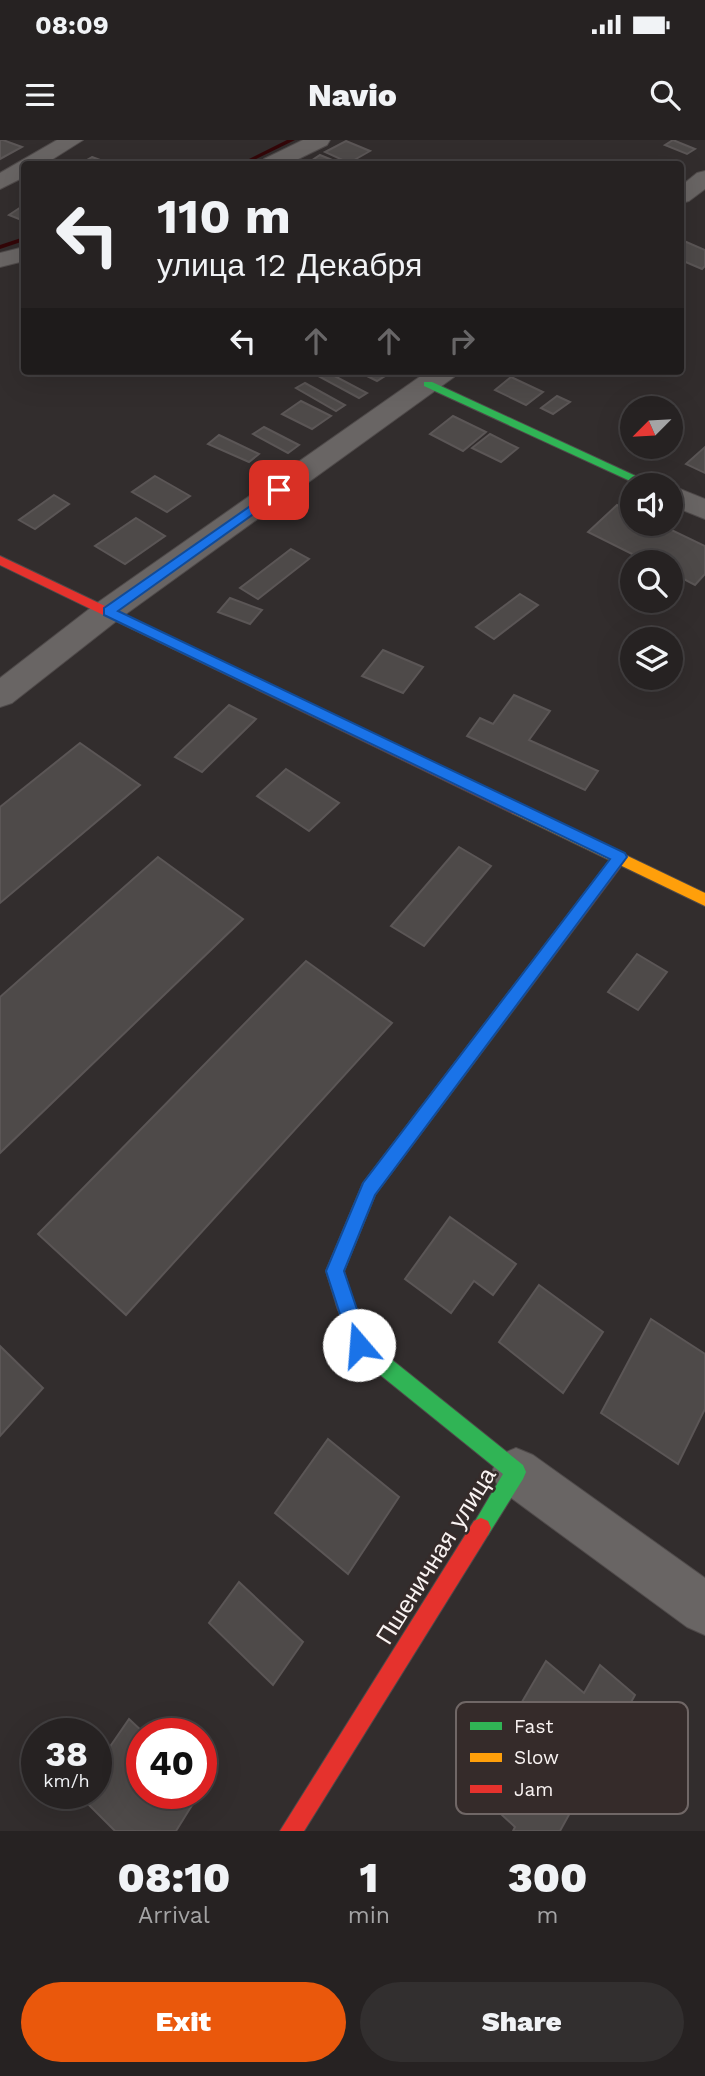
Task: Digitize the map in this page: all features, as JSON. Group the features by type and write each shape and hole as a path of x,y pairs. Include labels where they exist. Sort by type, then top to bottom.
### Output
{"street":[{"path":"35,161 72,140"},
{"path":"278,161 319,140"},
{"path":"0,182 21,170"},
{"path":"684,194 705,178"},
{"path":"0,260 21,255"},
{"path":"0,695 108,611 436,377 625,473"},
{"path":"683,500 705,510"},
{"path":"0,560 620,857 705,901"},
{"name":"Пшеничная улица","path":"291,1831 516,1472 359,1345 335,1271 369,1189 620,857"},
{"path":"516,1472 705,1609"}],"building":[{"path":"0,140 3,140 22,147 0,159"},
{"path":"673,140 695,149 687,154 665,145"},
{"path":"346,141 370,151 352,161 345,161 325,152"},
{"path":"320,155 335,161 311,161"},
{"path":"92,157 103,161 85,161"},
{"path":"21,207 21,220 9,215"},
{"path":"684,241 705,250 705,266 702,269 684,261"},
{"path":"333,375 367,393 359,398 318,376"},
{"path":"365,375 387,375 377,381"},
{"path":"511,377 543,392 526,405 495,390"},
{"path":"305,383 345,405 336,411 296,388"},
{"path":"557,396 570,402 553,414 541,408"},
{"path":"301,401 331,416 312,429 282,414"},
{"path":"453,416 486,432 463,451 430,434"},
{"path":"264,427 299,445 288,453 253,434"},
{"path":"490,434 518,448 501,462 472,448"},
{"path":"219,435 259,454 249,462 208,444"},
{"path":"705,447 705,473 686,464"},
{"path":"155,476 190,496 167,512 132,492"},
{"path":"54,495 69,504 35,529 19,520"},
{"path":"617,505 620,506 620,536 683,535 705,546 705,574 695,585 683,579 683,550 624,550 588,532"},
{"path":"136,518 165,536 125,564 95,546"},
{"path":"291,549 309,559 258,599 240,588"},
{"path":"520,594 538,605 494,639 476,627"},
{"path":"230,598 262,610 250,624 218,612"},
{"path":"383,650 423,667 403,693 362,676"},
{"path":"514,695 550,711 529,740 598,771 585,790 467,736 480,718 493,724"},
{"path":"229,705 256,719 202,772 175,757"},
{"path":"80,743 140,785 0,903 0,807"},
{"path":"286,769 339,803 309,831 257,796"},
{"path":"459,847 491,866 424,946 391,926"},
{"path":"158,857 243,919 0,1153 0,997"},
{"path":"637,954 667,972 638,1010 608,992"},
{"path":"306,961 392,1023 126,1315 38,1234"},
{"path":"450,1217 516,1264 493,1295 474,1281 451,1313 405,1279"},
{"path":"539,1285 603,1332 563,1393 499,1342"},
{"path":"651,1319 705,1354 705,1409 678,1464 601,1413"},
{"path":"0,1346 43,1388 0,1436"},
{"path":"328,1439 399,1497 348,1574 275,1513"},
{"path":"239,1582 303,1642 273,1685 209,1623"},
{"path":"546,1661 584,1693 600,1665 635,1695 631,1702 522,1702"},
{"path":"126,1723 126,1809 190,1809 176,1831 115,1831 93,1809 112,1809 112,1744"},
{"path":"501,1814 569,1814 560,1831 513,1831 515,1827"}],"waterway":[{"path":"248,161 292,140"},
{"path":"0,247 21,240"}],"traffic: fast":[{"path":"428,384 623,473"},
{"path":"345,1303 359,1345 516,1472 481,1528"}],"traffic: slow":[{"path":"517,809 705,900"}],"traffic: jam":[{"path":"0,560 517,809"},
{"path":"345,1303 335,1271 369,1189 620,857"},
{"path":"291,1831 481,1528"}],"route":[{"path":"279,490 108,611 620,857 369,1189 335,1271 359,1345"}]}
